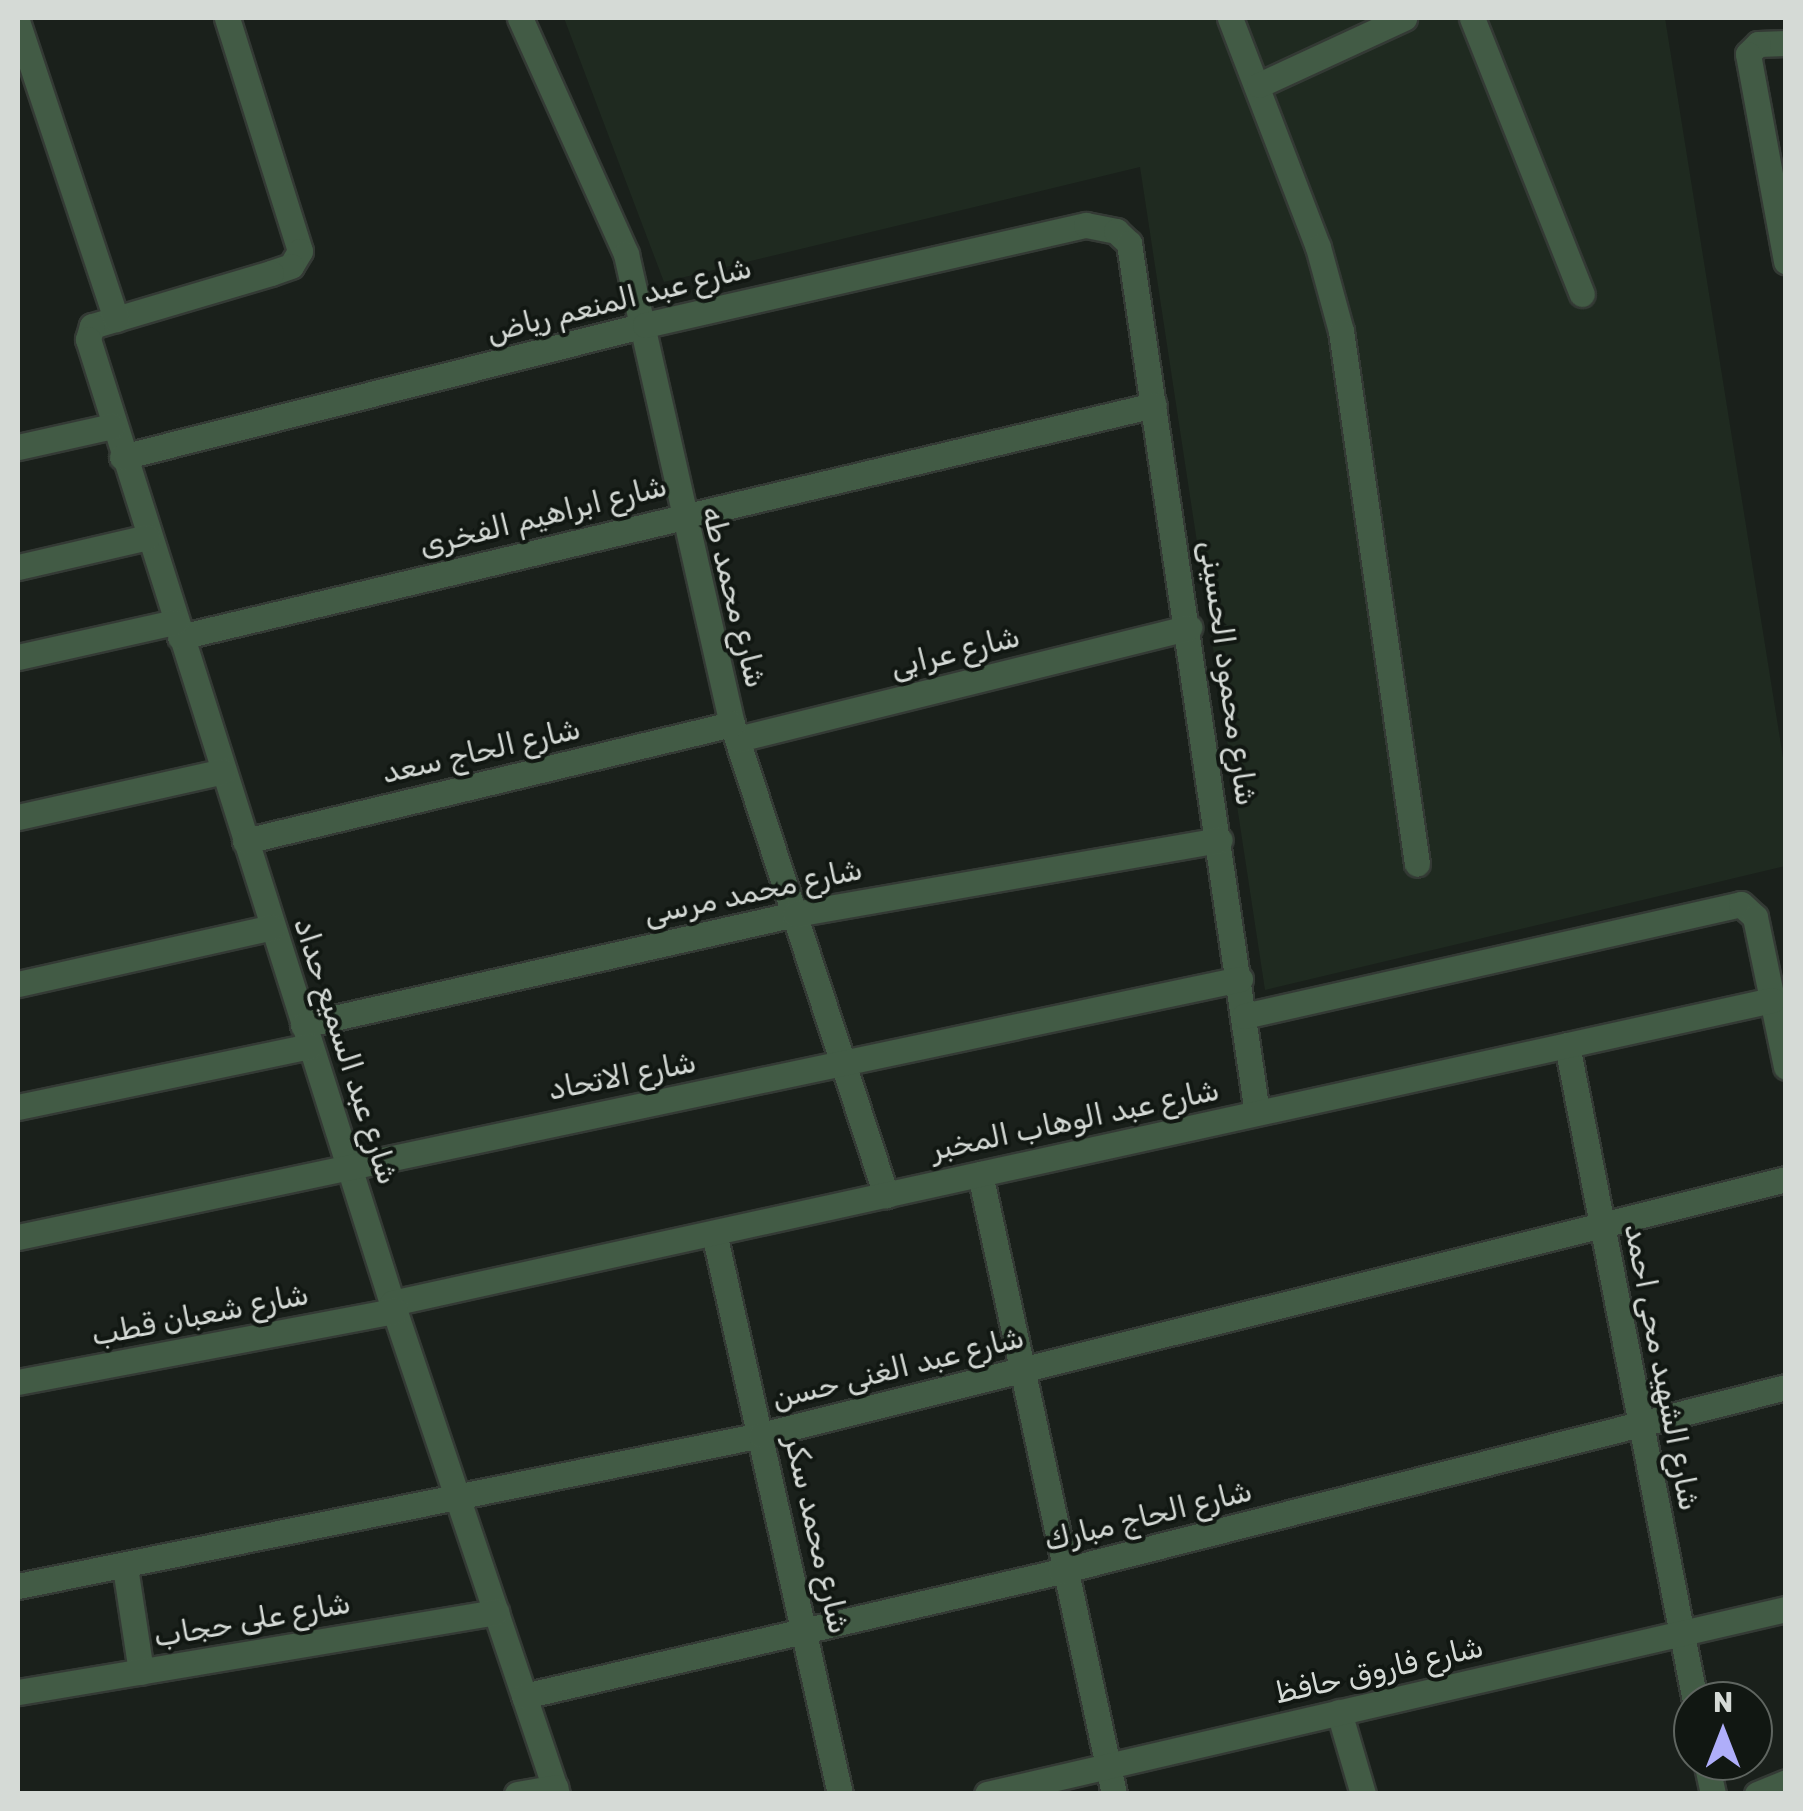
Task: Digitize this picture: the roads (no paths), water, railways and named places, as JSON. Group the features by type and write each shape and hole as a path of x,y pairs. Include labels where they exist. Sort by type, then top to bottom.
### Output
{"street":[{"path":"104,322 292,266 300,251 227,18"},
{"name":"شارع محمد طه","path":"520,18 626,254 646,325 680,516 735,732 886,1194"},
{"path":"1230,18 1259,85 1341,331 1417,864"},
{"path":"1259,85 1404,18"},
{"path":"1472,18 1582,294"},
{"name":"شارع عبد السميع حداد","path":"18,24 104,322 88,339 112,426 394,1307 556,1790"},
{"path":"1786,42 1758,44 1748,54 1786,262"},
{"name":"شارع عبد المنعم رياض","path":"122,457 646,325 1086,225 1102,224 1129,243"},
{"name":"شارع محمود الحسينى","path":"1129,243 1189,627 1256,1113"},
{"name":"شارع ابراهيم الفخرى","path":"18,657 178,629 1154,405"},
{"path":"18,446 112,426"},
{"path":"18,567 148,537"},
{"name":"شارع عرابى","path":"735,732 1189,627"},
{"name":"شارع الحاج سعد","path":"245,841 735,732"},
{"path":"18,818 223,771"},
{"name":"شارع محمد مرسى","path":"18,1108 796,914 1220,840"},
{"path":"1244,1016 1740,904 1755,916 1786,1067"},
{"path":"18,984 272,927"},
{"name":"شارع الاتحاد","path":"18,1237 348,1164 846,1065 1240,979"},
{"name":"شارع عبد الوهاب المخبر","path":"394,1307 886,1194 1772,1000"},
{"name":"شارع الشهيد محى احمد","path":"1566,1045 1690,1681"},
{"path":"980,1174 1018,1373 1114,1794"},
{"name":"شارع عبد الغنى حسن","path":"18,1586 459,1501 761,1435 1786,1178"},
{"name":"شارع محمد سكر","path":"714,1233 840,1794"},
{"name":"شارع شعبان قطب","path":"18,1382 394,1307"},
{"name":"شارع الحاج مبارك","path":"524,1696 1061,1571 1641,1427 1786,1387"},
{"path":"125,1567 141,1672"},
{"name":"شارع فاروق حافظ","path":"987,1794 1786,1609"},
{"name":"شارع على حجاب","path":"18,1692 496,1612"},
{"path":"1339,1712 1364,1794"},
{"path":"1757,1794 1786,1782"},
{"path":"517,1794 556,1790"}]}
